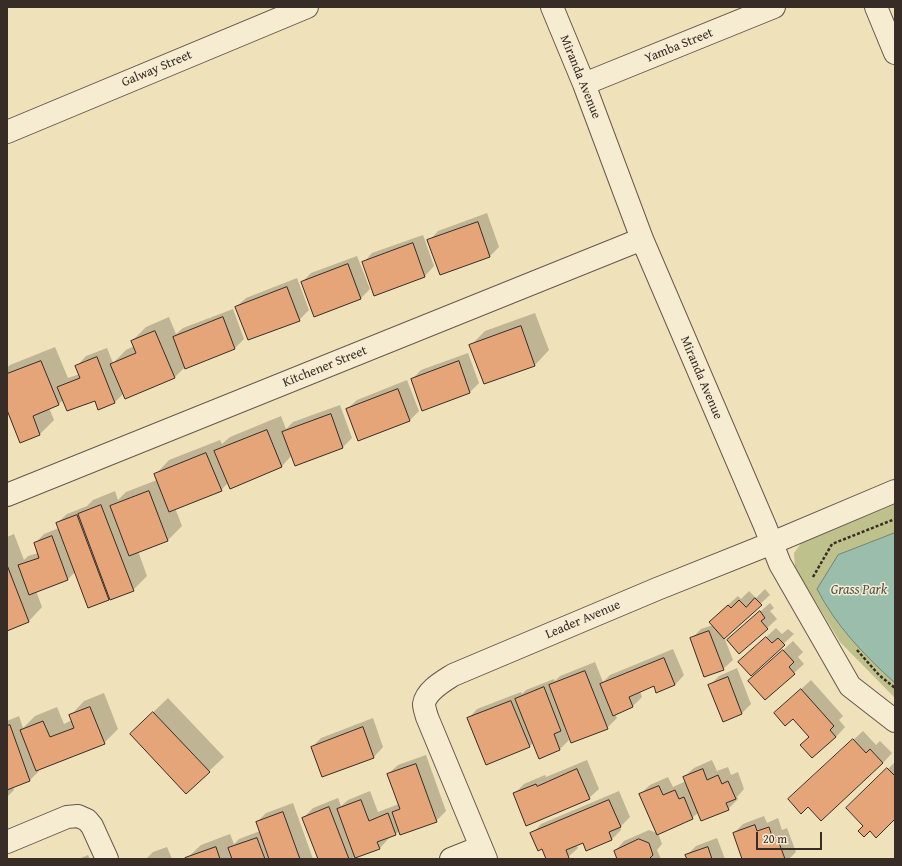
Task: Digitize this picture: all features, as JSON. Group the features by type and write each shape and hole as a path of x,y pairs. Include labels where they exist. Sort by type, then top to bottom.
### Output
{"street":[{"name":"Galway Street","path":"7,132 307,7"},
{"name":"Miranda Avenue","path":"552,7 584,84 642,239 780,564 850,686 895,721"},
{"name":"Yamba Street","path":"584,84 774,7"},
{"path":"876,7 895,53"},
{"name":"Kitchener Street","path":"7,495 642,239"},
{"name":"Leader Avenue","path":"451,859 483,853 427,717 424,704 429,693 440,683 453,675 656,588 772,543 895,491"},
{"path":"7,842 67,817 81,817 87,820 95,830 107,859"}],"path":[{"path":"826,546 895,519"},
{"path":"813,577 832,544"},
{"path":"809,570 816,584"},
{"path":"853,646 879,675 895,688"}],"green space":[{"name":"Grass Park","path":"895,504 895,698 840,642 795,568 794,553 802,542"}],"water":[{"name":"Grass Park","path":"895,533 895,683 872,662 842,628 817,589 838,555"}],"building":[{"path":"478,222 490,257 440,275 427,240"},
{"path":"413,243 425,277 374,296 362,262"},
{"path":"348,264 361,299 314,317 301,282"},
{"path":"287,287 300,321 248,340 235,307"},
{"path":"223,317 235,349 185,369 173,337"},
{"path":"521,326 535,366 484,384 469,345"},
{"path":"155,331 175,378 125,399 110,364 136,353 131,341"},
{"path":"97,357 115,403 98,410 95,401 67,411 57,387 80,378 75,366"},
{"path":"41,361 59,405 33,416 40,435 20,443 7,410 7,374"},
{"path":"459,361 470,393 422,411 411,379"},
{"path":"398,389 410,421 358,441 346,409"},
{"path":"331,414 343,448 295,466 282,432"},
{"path":"267,430 282,467 230,489 214,451"},
{"path":"206,453 222,491 169,512 154,474"},
{"path":"149,491 168,541 129,556 110,506"},
{"path":"101,505 134,591 110,600 78,514"},
{"path":"77,515 109,600 88,608 56,523"},
{"path":"52,536 68,580 29,595 18,565 39,558 34,543"},
{"path":"7,565 29,622 7,631"},
{"path":"755,598 762,605 724,639 709,622 728,605 731,608 739,600 746,607"},
{"path":"760,611 765,618 761,621 768,629 739,654 727,640"},
{"path":"709,631 724,670 704,677 690,638"},
{"path":"766,637 772,643 778,638 785,645 751,676 738,662"},
{"path":"783,650 794,662 789,667 795,674 765,700 748,681"},
{"path":"664,658 675,685 656,693 654,686 629,697 633,707 613,716 600,684"},
{"path":"585,671 608,729 571,743 549,685"},
{"path":"728,677 742,714 723,722 708,685"},
{"path":"544,687 561,731 554,734 560,750 539,759 515,699"},
{"path":"801,689 834,726 830,730 836,737 812,758 800,745 809,737 793,719 785,726 774,713"},
{"path":"511,701 530,747 486,765 467,718"},
{"path":"90,707 105,744 36,771 20,730 43,721 50,737 74,728 69,715"},
{"path":"153,712 210,772 186,794 130,734"},
{"path":"10,725 30,781 7,790 7,726"},
{"path":"363,727 374,758 322,777 311,747"},
{"path":"853,739 866,753 870,749 883,763 821,821 808,807 801,814 788,799"},
{"path":"416,764 437,822 400,835 392,812 400,809 387,774"},
{"path":"887,768 895,776 895,819 876,838 870,831 864,837 858,831 863,826 846,808"},
{"path":"577,769 590,799 526,826 513,793 536,784 537,786"},
{"path":"703,769 707,780 718,775 722,784 728,781 736,799 726,803 729,810 701,821 683,777"},
{"path":"659,786 663,795 675,790 679,799 684,797 693,819 657,835 639,794"},
{"path":"361,800 369,821 388,813 396,835 377,842 380,849 355,858 337,809"},
{"path":"609,800 621,827 609,832 612,840 586,851 583,843 566,850 569,858 567,859 546,859 542,849 538,851 530,833"},
{"path":"329,807 349,859 318,859 302,818"},
{"path":"283,812 300,859 269,859 256,822"},
{"path":"755,825 757,831 769,827 773,839 777,837 785,859 742,859 733,833"},
{"path":"257,838 265,859 232,859 228,848"},
{"path":"639,839 649,843 653,855 649,859 617,859 614,851"},
{"path":"216,847 220,859 185,859 185,858"},
{"path":"708,847 712,859 687,859 685,855"}]}
